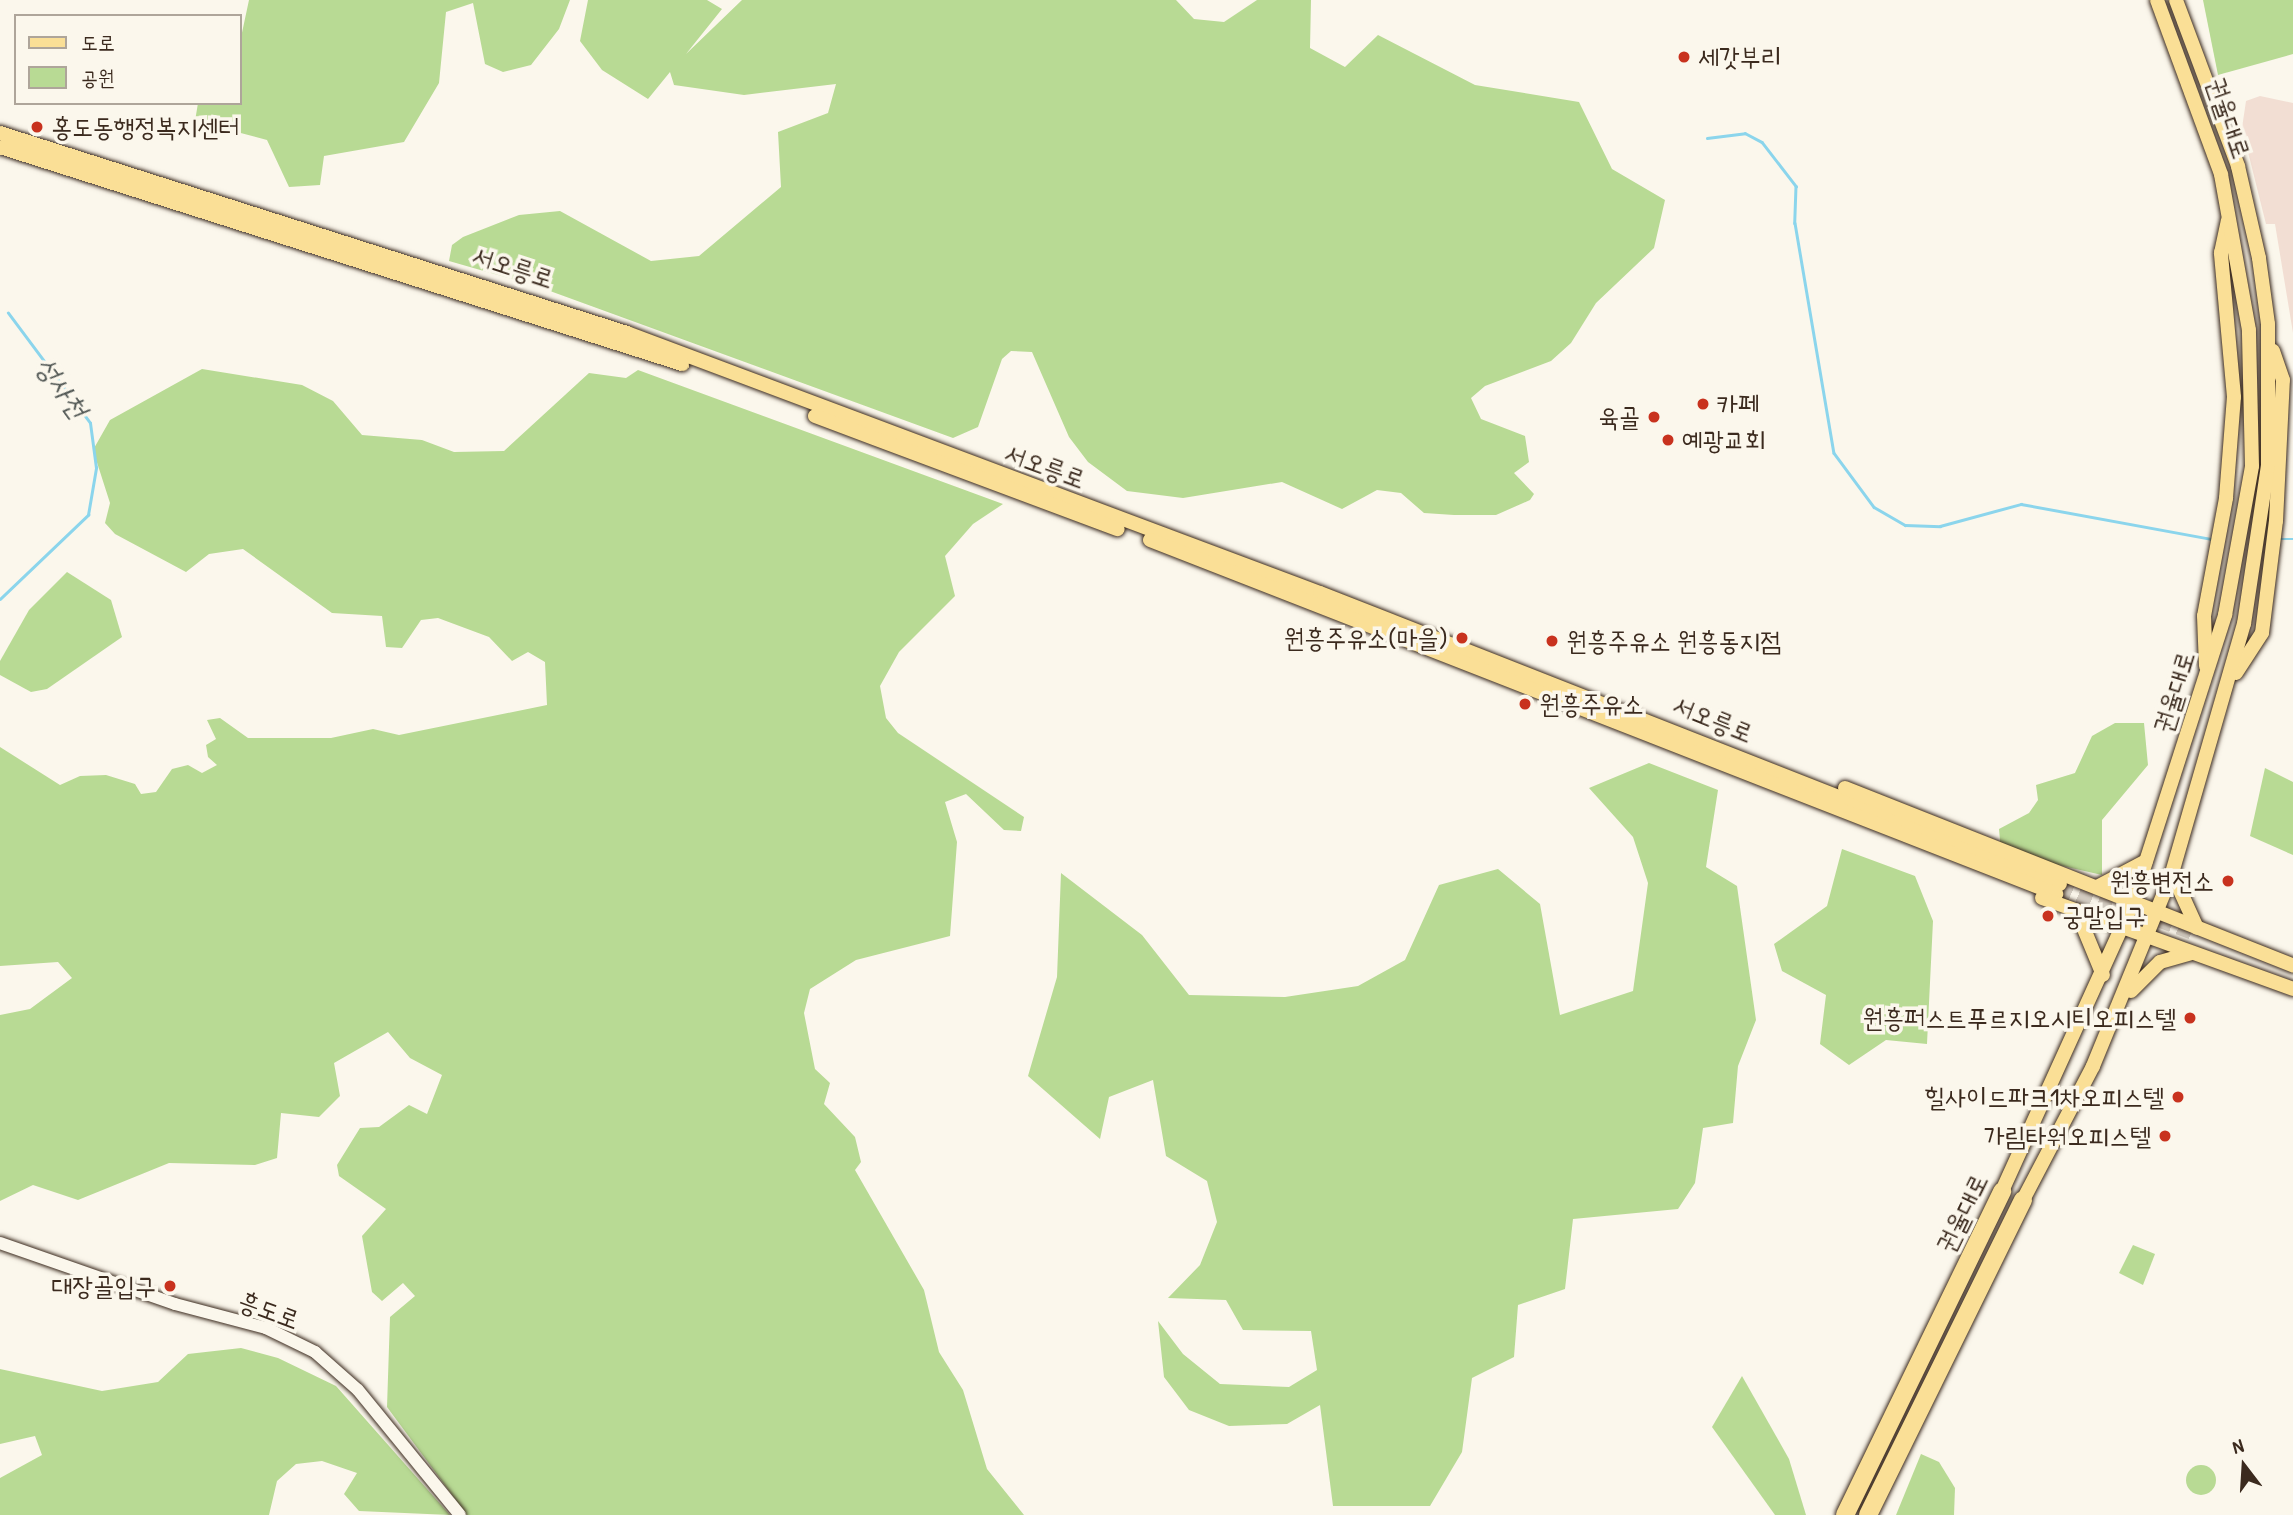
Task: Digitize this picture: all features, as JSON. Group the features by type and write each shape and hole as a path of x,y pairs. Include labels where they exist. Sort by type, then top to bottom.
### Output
{"highway":[{"name":"권율대로","path":"1845,1515 2002,1191"},
{"name":"권율대로","path":"1868,1515 2023,1200"}],"main road":[{"name":"권율대로","path":"2002,1191 2103,975 2132,905 2207,676 2236,572 2252,466 2249,330 2229,213 2198,104 2157,0"},
{"name":"권율대로","path":"2023,1200 2123,1000 2150,937 2172,873 2229,683 2254,572 2268,466 2268,338 2238,166 2176,0"},
{"name":"서오릉로","path":"0,133 539,301 1757,763 2058,889 1768,781 635,347 0,146"},
{"path":"2207,676 2204,616 2221,527 2234,397 2221,253 2229,213"},
{"path":"2229,683 2262,633 2273,554 2283,380 2268,338"},
{"path":"1757,763 1857,792 2099,886 2132,905 2293,965"},
{"path":"1768,781 1802,801 2077,912 2293,989"},
{"path":"2099,886 2146,861"},
{"path":"2172,873 2182,908 2198,929"},
{"path":"2077,912 2103,975"},
{"path":"2123,1000 2160,962 2194,953"}],"street":[{"name":"흥도로","path":"0,1242 175,1304 266,1328 315,1352 358,1390 460,1515"}],"shaded area":[{"path":"2260,96 2293,103 2293,333 2275,224 2266,224 2242,128 2246,101"}],"green space":[{"path":"249,0 570,0 559,29 531,65 503,72 485,64 473,3 446,12 439,83 404,142 324,156 320,185 289,187 267,140 195,121 198,105 242,105 242,33"},
{"path":"588,0 707,0 722,9 686,54 742,0 1176,0 1194,19 1224,22 1257,0 1311,0 1310,48 1345,67 1378,35 1475,85 1579,102 1612,169 1665,200 1654,248 1596,303 1571,343 1551,361 1485,386 1471,398 1481,419 1525,436 1529,462 1514,473 1534,494 1530,500 1496,515 1454,515 1424,513 1401,493 1377,490 1342,509 1282,482 1183,498 1127,491 1088,462 1069,437 1032,352 1011,351 1002,359 978,427 953,438 539,287 449,261 452,245 463,237 519,215 560,211 651,261 699,256 781,187 778,132 828,113 836,84 744,95 674,85 670,72 648,99 602,70 580,41"},
{"path":"2203,0 2293,0 2293,54 2218,75"},
{"path":"202,369 302,385 333,401 362,435 422,440 454,452 504,451 589,373 626,378 638,370 1003,504 973,524 945,556 955,596 899,652 880,686 886,718 898,733 1024,817 1021,831 1004,830 966,794 945,802 957,842 950,936 856,960 810,989 804,1013 815,1069 830,1083 824,1104 855,1137 861,1162 855,1170 924,1290 939,1352 963,1390 987,1469 1024,1515 467,1515 387,1407 390,1317 415,1296 403,1283 382,1301 372,1292 362,1236 386,1209 339,1176 337,1165 360,1128 379,1127 409,1105 427,1114 442,1075 410,1058 388,1032 334,1063 340,1096 319,1117 281,1113 277,1158 255,1165 169,1163 78,1200 33,1185 0,1201 0,1015 30,1009 72,978 58,962 0,966 0,747 60,785 80,776 106,775 135,784 141,794 156,792 172,769 188,765 202,773 217,765 208,757 206,745 216,739 207,720 220,718 248,738 331,738 373,729 399,735 547,705 545,662 528,652 512,661 489,637 438,618 421,620 402,648 386,647 382,616 332,613 243,549 209,554 186,572 115,534 105,523 110,503 93,450 110,420"},
{"path":"67,572 111,600 122,637 47,689 31,692 0,675 0,661 29,610"},
{"path":"2115,723 2144,723 2148,765 2102,820 2102,875 2001,852 1999,829 2029,813 2038,800 2036,785 2075,773 2092,736"},
{"path":"1649,763 1718,790 1706,867 1737,886 1756,1020 1738,1066 1733,1123 1703,1128 1695,1183 1678,1209 1573,1219 1565,1289 1518,1305 1514,1357 1472,1378 1462,1452 1430,1506 1333,1506 1320,1405 1287,1424 1229,1426 1189,1410 1164,1377 1158,1321 1183,1354 1220,1384 1289,1387 1317,1370 1311,1331 1243,1330 1226,1300 1168,1298 1200,1265 1217,1222 1207,1181 1166,1156 1153,1080 1109,1097 1100,1139 1028,1076 1057,977 1061,873 1142,935 1189,995 1285,997 1358,986 1405,960 1439,885 1498,869 1540,904 1560,1015 1633,991 1648,883 1633,837 1589,788"},
{"path":"2265,768 2293,782 2293,855 2250,836"},
{"path":"1842,849 1915,876 1933,921 1927,1044 1886,1040 1849,1065 1820,1044 1826,995 1782,971 1774,944 1827,906"},
{"path":"2133,1245 2155,1254 2143,1285 2119,1273"},
{"path":"241,1348 278,1358 336,1386 450,1515 359,1511 344,1494 357,1473 322,1461 296,1464 277,1481 269,1515 0,1515 0,1478 42,1455 35,1436 0,1444 0,1369 102,1391 158,1382 188,1354"},
{"path":"1742,1376 1789,1459 1806,1515 1775,1515 1712,1427"},
{"path":"1921,1454 1939,1462 1955,1488 1954,1515 1896,1515"},
{"path":"2201,1465 2207,1466 2215,1474 2215,1486 2207,1494 2201,1495 2195,1494 2187,1486 2186,1480 2187,1474 2195,1466"}],"waterway":[{"path":"1707,138 1745,133 1762,142 1796,186 1795,223 1834,453 1874,507 1905,525 1940,526 2021,504 2212,539"},
{"name":"성사천","path":"0,599 88,515 96,468 90,423 8,313"},
{"path":"2278,539 2293,539"}],"tunnel":[{"path":"2060,884 2196,934"},
{"path":"2056,894 2113,917"}],"place":[{"name":"세갓부리","path":"1684,57"},
{"name":"홍도동행정복지센터","path":"37,127"},
{"name":"카페","path":"1703,404"},
{"name":"육골","path":"1654,417"},
{"name":"예광교회","path":"1668,440"},
{"name":"원흥주유소(마을)","path":"1462,638"},
{"name":"원흥주유소 원흥동지점","path":"1552,641"},
{"name":"원흥주유소","path":"1525,704"},
{"name":"원흥변전소","path":"2228,881"},
{"name":"궁말입구","path":"2048,916"},
{"name":"원흥퍼스트푸르지오시티오피스텔","path":"2190,1018"},
{"name":"힐사이드파크1차오피스텔","path":"2178,1097"},
{"name":"가림타워오피스텔","path":"2165,1136"},
{"name":"대장골입구","path":"170,1286"}]}
